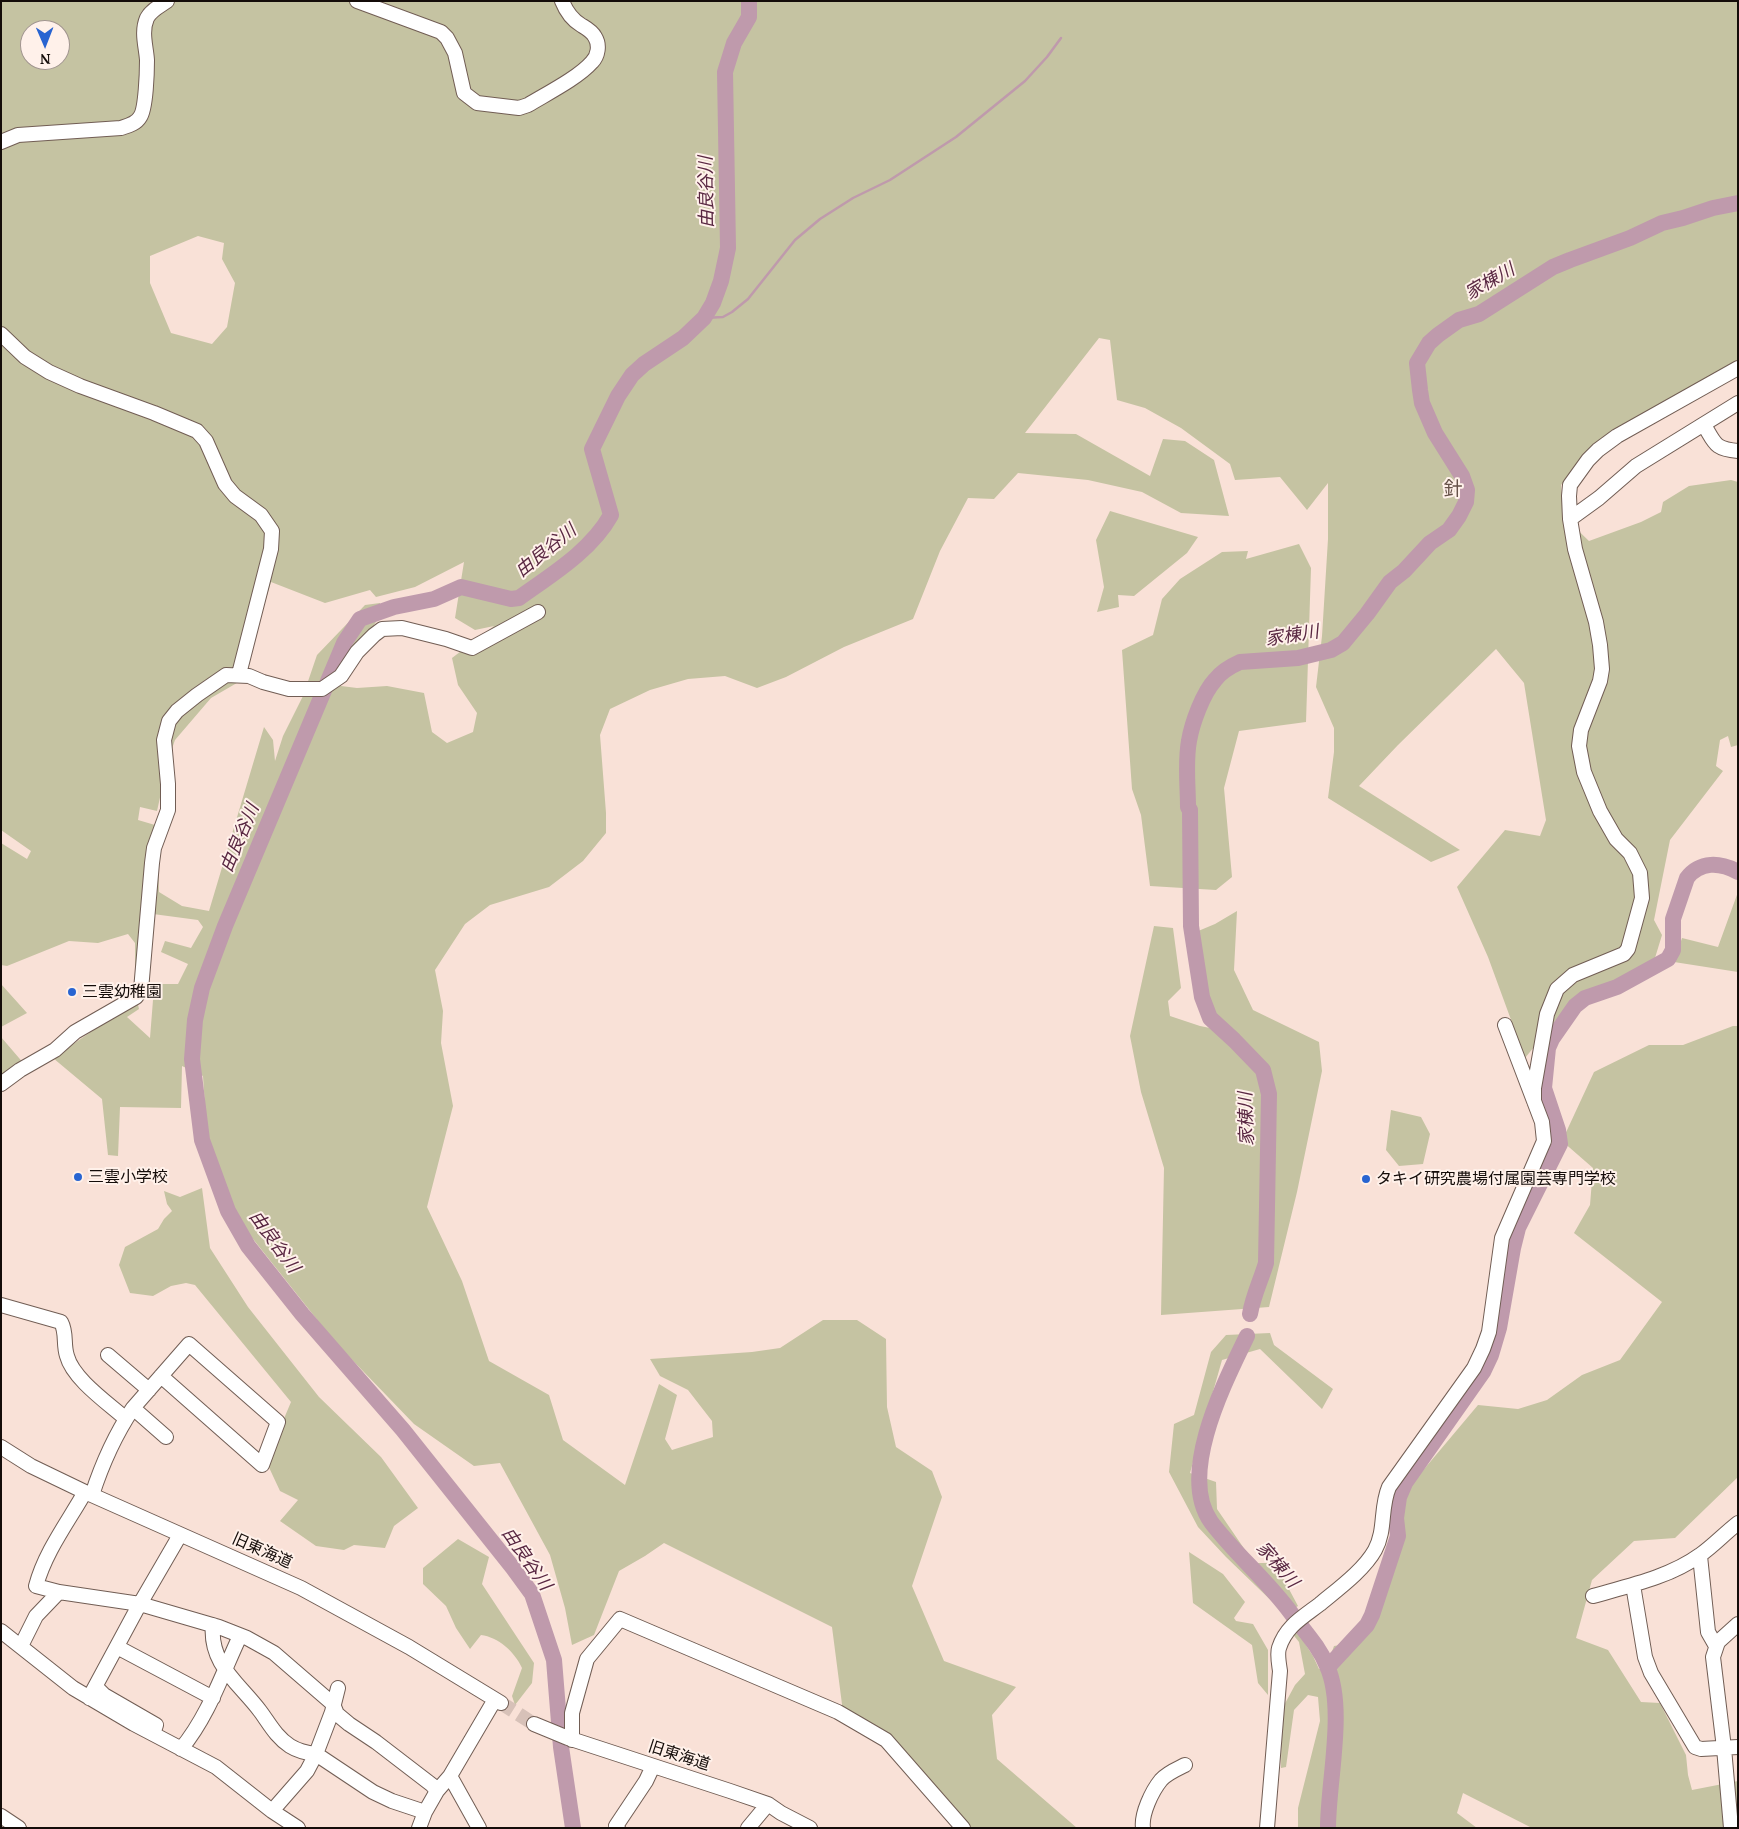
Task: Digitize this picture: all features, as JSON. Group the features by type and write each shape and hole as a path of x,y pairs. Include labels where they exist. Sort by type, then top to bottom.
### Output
{"street":[{"path":"1,142 18,135 120,128 131,125 140,117 144,102 147,60 144,39 145,26 148,16 167,1"},
{"path":"357,1 440,32 448,38 454,53 464,92 477,103 519,108 528,105 578,74 593,61 596,54 598,48 596,38 587,28 579,24 567,13 562,1"},
{"path":"1,334 25,357 49,372 80,386 197,431 206,441 225,484 235,496 260,514 272,531 271,549 239,674"},
{"path":"1534,1101 1534,1088 1547,1014 1556,989 1573,975 1624,954 1628,948 1642,898 1640,873 1630,853 1616,839 1600,812 1584,772 1580,746 1581,730 1600,681 1602,669 1597,630 1575,549 1570,519 1570,485 1576,475 1598,450 1617,436 1738,368"},
{"path":"1570,519 1636,466 1738,403"},
{"path":"1704,425 1717,446 1724,450 1738,451"},
{"path":"1,1084 20,1070 55,1050 75,1032 136,997 142,990 154,848 168,810 164,733 169,720 177,711 226,675 239,674 249,676 263,682 289,688 322,689 341,676 357,652 374,634 382,629 402,628 446,639 472,648 538,612"},
{"path":"1267,1828 1280,1671 1278,1650 1296,1621 1319,1604 1367,1562 1376,1549 1381,1536 1386,1495 1389,1487 1474,1368 1484,1349 1491,1319 1502,1238 1544,1141 1542,1122 1505,1025"},
{"path":"1,1305 61,1322 64,1328 67,1356 80,1377 129,1414 166,1437"},
{"path":"161,1376 262,1465 278,1422 189,1344 161,1376 129,1414 88,1493 47,1557 36,1586 58,1592 140,1604 213,1625 274,1653 333,1704 337,1714 432,1785 437,1791"},
{"path":"108,1355 149,1390"},
{"name":"旧東海道","path":"1,1447 31,1466 88,1493 300,1588 409,1647 498,1702 450,1776"},
{"path":"1593,1596 1633,1585 1673,1570 1700,1556 1738,1523"},
{"path":"92,1692 180,1535"},
{"path":"1700,1556 1708,1632 1716,1646"},
{"path":"1633,1585 1645,1657 1651,1673 1695,1747 1701,1750 1731,1748"},
{"path":"21,1646 36,1616 58,1592"},
{"path":"570,1739 572,1713 587,1659 620,1619 838,1712 886,1740 963,1828"},
{"path":"1731,1828 1731,1748 1713,1657 1718,1642 1738,1624"},
{"path":"213,1625 211,1637 224,1670 259,1710 275,1733 290,1746 306,1753 316,1754 373,1792 392,1801 425,1812"},
{"path":"1,1631 72,1688 92,1692 153,1734 216,1767 272,1811 298,1828"},
{"path":"181,1749 192,1735 213,1698 240,1636"},
{"path":"117,1647 213,1698"},
{"path":"272,1811 307,1770 316,1754 332,1712 338,1688"},
{"name":"旧東海道","path":"534,1724 570,1739 768,1804 810,1828"},
{"path":"1143,1828 1143,1813 1161,1780 1184,1765"},
{"path":"618,1828 616,1826 646,1781 653,1766"},
{"path":"419,1828 425,1812 437,1791 450,1776 479,1828"},
{"path":"748,1828 768,1804"},
{"path":"1,1816 19,1828"}],"shaded area":[{"path":"1,1 1738,1 1738,365 1604,437 1561,485 1563,516 1589,541 1641,522 1661,512 1663,502 1689,486 1731,480 1738,482 1738,745 1731,747 1728,736 1720,740 1716,766 1723,771 1670,840 1654,920 1662,935 1651,971 1566,1008 1525,1058 1488,957 1457,887 1505,830 1540,836 1546,820 1524,683 1496,649 1359,786 1460,850 1431,862 1328,798 1334,752 1334,728 1316,687 1322,636 1328,539 1328,483 1307,510 1280,477 1235,480 1230,464 1181,428 1145,408 1117,400 1110,340 1099,338 1025,433 1076,434 1150,476 1163,439 1185,441 1214,460 1229,516 1181,513 1142,492 1088,480 1018,473 994,499 968,498 940,551 913,619 844,647 786,677 757,688 725,676 688,679 650,690 610,709 600,735 606,833 583,861 549,887 490,905 465,924 435,970 443,1011 441,1043 453,1106 427,1207 462,1281 489,1361 549,1395 563,1440 625,1485 659,1384 677,1395 665,1439 672,1450 713,1437 712,1421 688,1390 660,1376 650,1359 752,1352 780,1348 823,1320 857,1320 886,1339 887,1407 896,1447 932,1471 942,1497 912,1586 944,1661 1016,1687 992,1715 997,1759 1077,1828 964,1828 892,1737 843,1712 832,1627 664,1543 619,1571 594,1635 572,1645 565,1608 550,1555 500,1463 474,1466 414,1424 334,1341 234,1215 207,1136 203,1076 182,1066 181,1108 120,1107 118,1156 108,1155 102,1099 53,1058 137,1000 139,1009 127,1017 150,1038 153,1000 158,984 178,984 188,964 161,952 165,941 191,948 203,927 198,920 153,914 158,845 159,892 182,906 209,911 264,727 273,740 275,761 283,736 303,696 317,655 365,605 380,603 380,616 333,685 357,688 387,686 424,693 432,732 447,743 473,732 477,713 458,685 452,658 494,626 475,630 455,618 464,562 415,587 376,597 370,590 325,603 271,582 242,680 211,698 175,740 169,757 157,811 140,807 138,820 155,825 135,986 135,943 128,934 98,943 69,941 7,966 1,965 1,843 27,859 31,851 1,830","holes":["198,236 224,243 222,259 235,283 227,327 212,344 171,333 150,283 150,256"]},
{"path":"1110,511 1198,537 1187,553 1134,596 1118,595 1119,607 1097,612 1104,587 1096,540"},
{"path":"1299,544 1311,568 1306,722 1239,731 1224,788 1232,877 1216,890 1150,886 1141,815 1132,789 1122,650 1153,635 1162,599 1180,579 1222,552 1248,551 1246,559"},
{"path":"1738,892 1738,972 1674,962 1682,938 1718,947"},
{"path":"1237,911 1234,970 1253,1010 1319,1042 1322,1071 1297,1192 1269,1307 1161,1315 1164,1168 1141,1092 1130,1036 1154,926 1173,928 1181,988 1168,1001 1170,1016 1200,1026 1220,1030 1203,983 1191,934 1215,924"},
{"path":"1,984 27,1013 1,1027"},
{"path":"1733,1026 1738,1026 1738,1477 1675,1538 1634,1541 1592,1580 1576,1638 1608,1650 1641,1702 1660,1703 1686,1755 1692,1790 1738,1781 1738,1828 1532,1828 1463,1793 1457,1813 1477,1828 1298,1828 1298,1808 1320,1721 1318,1697 1308,1695 1294,1710 1286,1767 1281,1768 1282,1709 1295,1685 1305,1674 1299,1642 1291,1632 1299,1634 1319,1669 1326,1668 1334,1646 1360,1642 1374,1615 1388,1565 1404,1493 1478,1405 1518,1409 1547,1400 1582,1375 1620,1360 1662,1302 1574,1233 1590,1205 1593,1168 1562,1141 1594,1072 1649,1045 1683,1045"},
{"path":"1,1037 25,1065 1,1079"},
{"path":"1391,1110 1421,1117 1430,1134 1423,1164 1399,1166 1386,1150"},
{"path":"202,1188 210,1248 248,1307 319,1397 381,1457 418,1508 394,1526 385,1548 354,1545 344,1550 316,1546 280,1521 298,1500 280,1491 266,1461 291,1402 195,1285 186,1283 171,1286 153,1296 130,1293 119,1265 125,1247 158,1229 172,1211 167,1204 164,1191 180,1197"},
{"path":"1270,1333 1274,1345 1333,1389 1322,1409 1260,1349 1222,1360 1190,1473 1216,1482 1217,1509 1254,1563 1275,1563 1298,1606 1285,1614 1198,1527 1169,1472 1174,1424 1194,1415 1211,1352 1226,1335"},
{"path":"458,1539 489,1557 482,1584 534,1663 532,1683 515,1705 512,1696 522,1668 515,1656 500,1642 481,1635 470,1649 456,1628 446,1606 423,1584 423,1568"},
{"path":"1189,1552 1223,1574 1245,1602 1234,1618 1236,1621 1253,1624 1268,1650 1268,1695 1258,1683 1252,1645 1193,1603"}],"waterway":[{"name":"由良谷川","path":"573,1828 561,1747 554,1660 532,1594 403,1430 302,1314 248,1246 228,1211 202,1140 192,1059 195,1020 202,988 225,926 344,643 360,619 394,607 434,599 461,587 511,599 519,598 582,551 603,528 611,515 592,449 618,396 632,375 644,364 683,338 704,318 713,303 721,281 728,248 725,72 734,43 749,17 749,1"},
{"path":"704,318 723,317 748,299 795,240 820,219 853,198 890,180 956,137 1025,81 1061,38"},
{"name":"家棟川","path":"1250,1314 1266,1263 1269,1094 1263,1070 1210,1018 1202,997 1191,926 1190,810 1188,807 1187,766 1190,734 1202,700 1217,677 1240,662 1298,658 1331,650 1343,643 1390,582 1404,571 1430,543 1449,530 1459,516 1466,502 1467,490 1462,476 1435,433 1422,403 1417,363 1429,343 1459,320 1479,314 1553,267 1630,238 1662,223 1713,208 1738,203"},
{"path":"1328,1667 1367,1625 1372,1615 1398,1536 1396,1518 1399,1497 1405,1483 1483,1372 1491,1355 1499,1328 1518,1228 1560,1144 1558,1130 1544,1088 1548,1048 1552,1039 1575,1006 1585,998 1617,987 1668,959 1673,950 1673,919 1687,878 1692,872 1698,868 1711,865 1724,866 1738,872"},
{"name":"家棟川","path":"1247,1336 1227,1378 1208,1428 1199,1479 1202,1502 1211,1522 1282,1601 1316,1645 1327,1666 1332,1683 1336,1723 1328,1828"}],"tunnel":[{"path":"501,1703 534,1724"}],"place":[{"name":"三雲幼稚園","path":"72,992"},
{"name":"三雲小学校","path":"78,1177"},
{"name":"タキイ研究農場付属園芸専門学校","path":"1366,1179"}],"district":[{"name":"針","path":"1453,490"}]}
